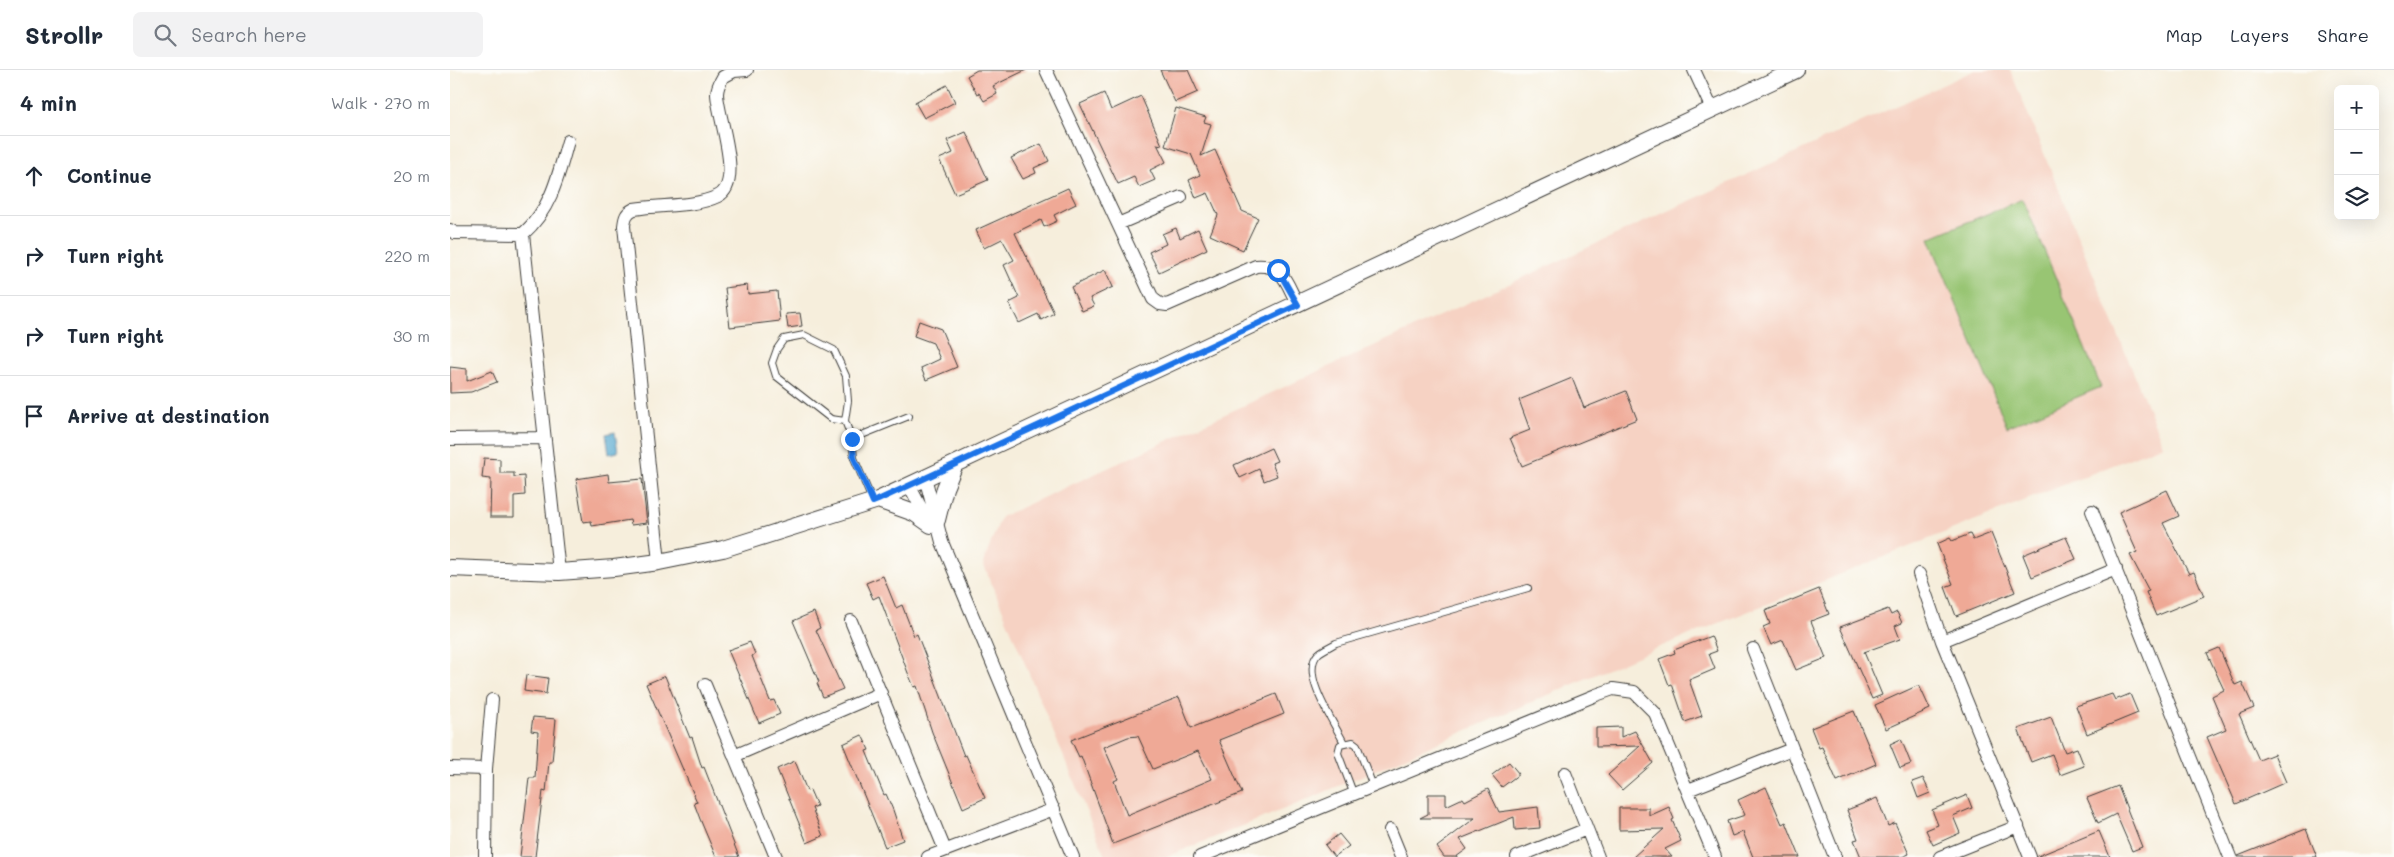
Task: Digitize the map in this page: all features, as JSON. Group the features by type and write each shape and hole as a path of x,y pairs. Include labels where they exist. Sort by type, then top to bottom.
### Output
{"street":[{"path":"659,562 624,226 625,218 628,212 634,209 704,201 719,195 728,188 730,179 729,164 717,92 723,76 734,71 747,70"},
{"path":"1046,70 1153,299 1160,304 1167,305 1256,266 1269,265 1278,270 1298,305"},
{"path":"1694,70 1712,109"},
{"path":"450,568 559,572 659,562 723,549 876,501 1298,305 1796,70"},
{"path":"450,230 456,233 523,234 544,212 558,178 568,141"},
{"path":"1118,224 1181,197"},
{"path":"523,234 559,572"},
{"path":"450,439 544,438"},
{"path":"934,522 955,464"},
{"path":"925,477 934,522 1072,857"},
{"path":"909,485 934,522"},
{"path":"876,501 914,513 934,522"},
{"path":"2092,511 2230,857"},
{"path":"1942,641 2116,569"},
{"path":"1919,574 1942,641 2030,857"},
{"path":"851,622 945,850"},
{"path":"1753,649 1835,857"},
{"path":"705,685 776,857"},
{"path":"1200,857 1613,689 1634,692 1655,713 1715,857"},
{"path":"734,756 881,694"},
{"path":"485,857 486,769 492,700"},
{"path":"1688,790 1792,749"},
{"path":"450,768 486,769"},
{"path":"1565,773 1598,857"},
{"path":"928,857 1054,810"},
{"path":"1940,857 2018,826"},
{"path":"1517,857 1587,829"},
{"path":"1390,830 1401,857"}],"lane":[{"path":"845,421 831,419 776,376 772,363 776,349 784,339 804,335 834,350 846,376 848,402 845,421 852,439 854,458 876,501"},
{"path":"852,439 909,416"},
{"path":"1344,743 1312,682 1313,664 1318,654 1336,643 1528,588"},
{"path":"1354,794 1338,754 1340,744 1353,742 1356,745 1373,786"}],"shaded area":[{"path":"1975,70 2010,70 2163,445 1652,650 1297,804 1166,857 1105,856 983,563 1001,517"}],"green space":[{"path":"2023,199 2101,387 2007,427 1929,238"}],"water":[{"path":"615,432 618,452 609,454 606,434"}],"building":[{"path":"977,70 1026,70 993,86 997,94 984,101 979,93 977,94 967,76"},
{"path":"1160,70 1188,70 1198,92 1175,102"},
{"path":"947,85 955,102 924,118 915,102"},
{"path":"1104,93 1111,110 1141,96 1162,145 1157,144 1166,162 1150,170 1155,180 1139,187 1134,177 1118,184 1080,104"},
{"path":"1176,108 1206,117 1204,122 1211,124 1201,156 1215,150 1242,211 1258,218 1243,250 1210,235 1218,215 1208,193 1196,198 1189,180 1200,175 1191,154 1165,146"},
{"path":"966,132 988,180 955,194 939,159 953,153 947,140"},
{"path":"1041,144 1049,161 1034,168 1036,173 1023,179 1011,158"},
{"path":"1068,188 1076,204 1054,215 1057,221 1044,227 1041,220 1015,233 1054,313 1041,320 1038,314 1019,323 1009,303 1019,298 1004,265 1014,260 1002,239 984,248 976,230"},
{"path":"1176,228 1180,238 1198,229 1207,249 1159,272 1149,252 1166,244 1162,234"},
{"path":"1105,270 1113,287 1090,298 1094,306 1082,311 1071,287"},
{"path":"747,285 748,294 777,291 780,321 730,327 725,288"},
{"path":"800,313 802,326 788,328 786,314"},
{"path":"919,321 941,329 957,367 926,380 921,368 940,359 933,343 914,336"},
{"path":"450,367 467,369 467,381 492,371 497,382 471,392 450,393"},
{"path":"1572,378 1584,408 1626,391 1637,419 1522,466 1510,438 1530,430 1519,400"},
{"path":"1271,448 1277,461 1272,463 1277,476 1264,481 1259,469 1240,478 1234,465"},
{"path":"484,458 500,459 500,473 514,473 514,477 524,476 525,495 514,496 514,517 490,517 491,479 482,478"},
{"path":"608,474 609,482 642,479 647,523 631,525 630,520 592,526 591,521 583,522 576,479"},
{"path":"2167,490 2179,516 2163,523 2189,574 2194,572 2204,596 2156,616 2146,592 2149,591 2130,555 2137,552 2119,512"},
{"path":"1991,533 2015,592 1956,616 1945,587 1953,584 1937,544 1950,538 1952,541 1970,534 1973,540"},
{"path":"2066,537 2076,559 2032,577 2023,555"},
{"path":"883,576 896,608 902,605 914,636 917,634 964,756 966,755 985,798 963,808 932,732 917,686 914,687 908,673 879,596 873,599 866,583"},
{"path":"1819,589 1829,614 1811,621 1826,658 1796,670 1783,640 1771,645 1763,627 1770,624 1765,611"},
{"path":"1888,609 1891,615 1897,612 1902,623 1895,626 1900,639 1864,652 1882,695 1872,699 1840,627"},
{"path":"814,612 820,628 816,630 843,689 823,697 817,683 819,682 793,621"},
{"path":"1711,636 1717,651 1709,654 1715,669 1689,680 1702,716 1685,722 1672,684 1669,685 1659,659 1675,653 1674,650"},
{"path":"750,642 755,654 752,656 770,701 774,700 780,714 759,723 728,650"},
{"path":"2219,648 2235,685 2242,682 2254,708 2239,714 2259,760 2274,754 2286,782 2236,804 2207,737 2226,729 2212,696 2224,690 2207,653"},
{"path":"526,675 548,678 546,694 524,691"},
{"path":"665,676 690,738 692,737 702,768 704,767 739,857 716,857 700,819 694,803 697,802 646,684"},
{"path":"1919,685 1930,709 1886,729 1875,705"},
{"path":"1276,694 1284,714 1219,740 1242,793 1113,844 1081,756 1079,757 1071,740 1179,697 1191,728","holes":["1138,736 1153,769 1198,751 1212,779 1127,815 1114,781 1118,779 1104,747 1128,737"]},
{"path":"2112,694 2115,700 2130,694 2138,713 2087,734 2076,706"},
{"path":"1854,711 1876,764 1837,781 1822,747 1819,748 1811,728"},
{"path":"533,717 556,719 552,762 549,762 546,792 543,791 535,857 520,857 529,778 535,778 538,732 531,731"},
{"path":"2051,717 2065,752 2077,748 2084,766 2060,775 2052,754 2031,762 2018,729"},
{"path":"1621,727 1621,737 1635,731 1653,763 1622,790 1608,775 1640,746 1596,747 1596,728"},
{"path":"862,735 869,750 866,751 884,795 886,794 893,810 903,840 885,847 843,744"},
{"path":"1901,739 1911,764 1900,768 1890,744"},
{"path":"795,761 807,791 810,790 817,806 812,808 823,836 807,843 777,769"},
{"path":"1509,762 1519,774 1502,787 1492,775"},
{"path":"1923,778 1930,793 1918,798 1912,782"},
{"path":"2118,786 2142,847 2132,851 2116,814 2098,823 2087,798"},
{"path":"1766,787 1782,824 1786,822 1800,857 1753,857 1743,832 1732,836 1727,821 1745,815 1738,800"},
{"path":"1488,789 1499,812 1538,807 1540,828 1515,830 1514,817 1460,839 1467,849 1456,857 1444,857 1437,847 1475,818 1420,818 1428,814 1428,794 1446,794 1446,806 1463,798 1465,801"},
{"path":"1967,795 1972,808 1953,816 1960,833 1933,845 1926,830 1938,825 1932,810"},
{"path":"1877,798 1888,826 1895,823 1909,854 1902,857 1861,857 1854,840 1858,839 1847,810"},
{"path":"1669,807 1681,841 1665,849 1672,857 1633,857 1664,829 1619,830 1619,808 1649,808 1649,816"},
{"path":"2306,829 2317,857 2238,857 2238,856"},
{"path":"2099,831 2110,857 2038,857 2038,856"},
{"path":"1339,834 1349,846 1334,857 1325,845"}],"route":[{"path":"852,439 854,458 873,502 1298,305 1278,270"}]}
